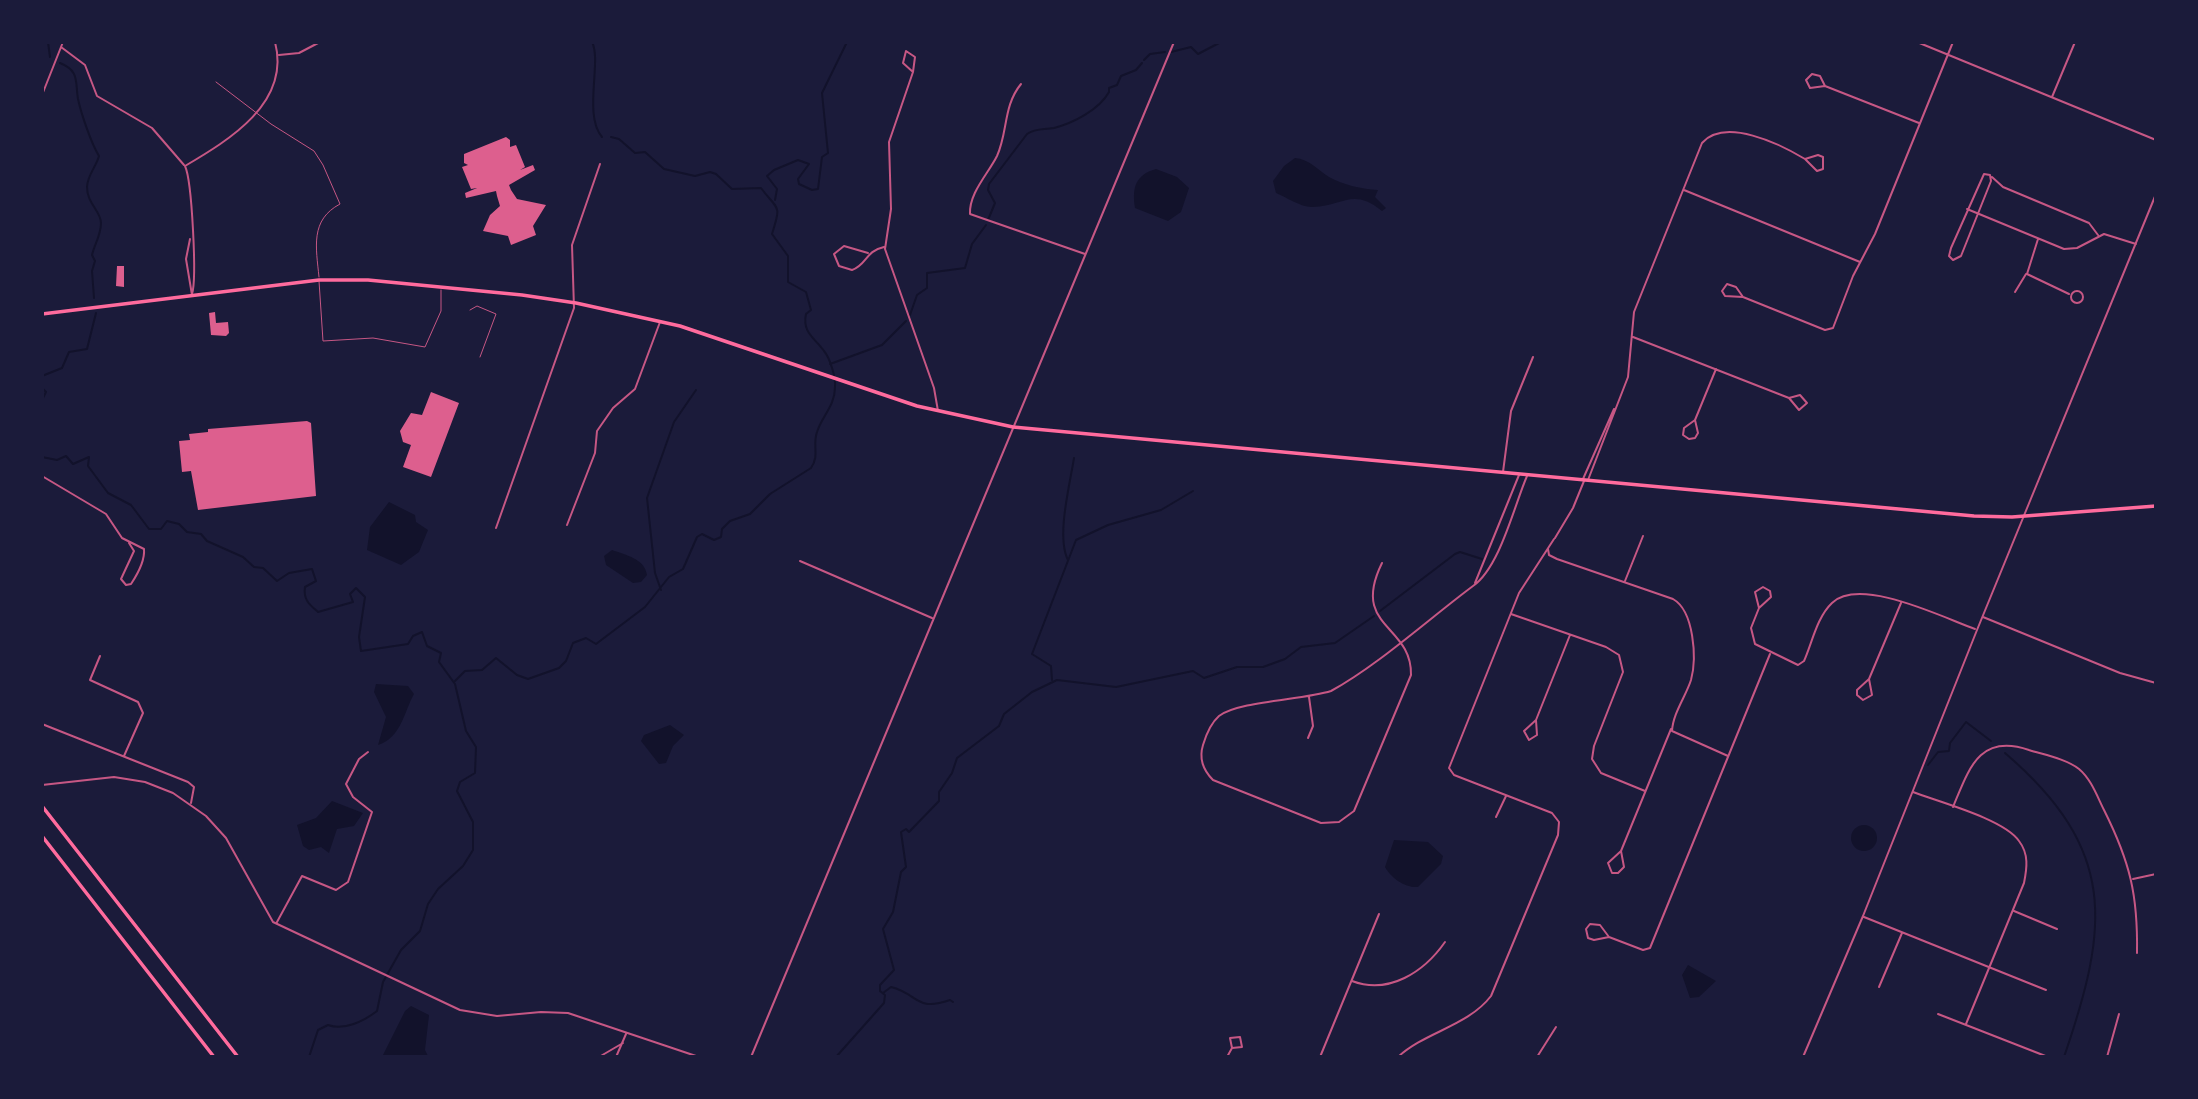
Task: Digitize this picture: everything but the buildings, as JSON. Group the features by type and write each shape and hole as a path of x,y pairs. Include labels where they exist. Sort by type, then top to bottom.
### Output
{"main road":[{"path":"42,314 319,280 368,280 576,303 660,321 938,412 1013,427 1943,514 2025,515 2156,506"},
{"path":"42,806 238,1057"},
{"path":"42,836 214,1057"}],"street":[{"path":"42,95 63,42"},
{"path":"185,166 232,136 256,114 275,76 278,55 275,42"},
{"path":"278,55 299,52 320,42"},
{"path":"751,1057 1174,42"},
{"path":"1917,42 2156,140"},
{"path":"1744,297 1733,285 1727,284 1723,288 1723,294 1728,298 1744,297 1828,330 1833,328 1953,42"},
{"path":"2052,98 2075,42"},
{"path":"61,47 85,65 97,96 152,128 185,166 191,187 191,234 196,283 192,295"},
{"path":"914,72 903,63 906,51 915,57 914,72 890,142 891,209 884,247 934,388 938,412"},
{"path":"1825,86 1815,73 1806,80 1810,88 1825,86 1920,124"},
{"path":"42,80 46,82"},
{"path":"1021,84 1005,117 997,155 978,187 969,212 974,217 1085,254"},
{"path":"1621,851 1624,867 1621,872 1613,873 1608,869 1608,863 1621,851 1692,674 1688,615 1677,601 1551,556 1548,551 1573,508 1617,405 1631,365 1634,312 1702,143 1722,130 1741,133 1805,159 1817,171 1825,166 1821,156 1805,159"},
{"path":"496,528 576,303 570,266 572,245 600,164"},
{"path":"1991,177 1961,256 1953,260 1950,252 1982,175 1986,173 1991,177 2003,187 2089,223 2098,235"},
{"path":"1683,190 1861,262"},
{"path":"1803,1057 1863,916 1982,617 2156,194"},
{"path":"1967,209 2068,250 2098,235 2111,234 2137,245"},
{"path":"191,234 186,259 192,295"},
{"path":"2015,292 2021,279 2027,274 2038,239"},
{"path":"868,253 860,266 852,270 839,266 834,254 844,246 868,253 884,247"},
{"path":"2027,274 2069,294"},
{"path":"567,525 595,453 597,431 613,408 635,389 660,321"},
{"path":"1632,337 1789,398 1803,396 1807,405 1796,409 1789,398"},
{"path":"1503,473 1511,411 1533,357"},
{"path":"1695,421 1698,433 1695,438 1689,439 1684,435 1684,428 1695,421 1717,368"},
{"path":"1585,480 1606,422 1617,405"},
{"path":"1473,586 1519,474"},
{"path":"1382,563 1372,586 1372,603 1398,642 1411,664 1410,680 1357,806 1349,816 1333,823 1308,818 1223,786 1209,776 1202,761 1202,751 1209,730 1224,713 1309,696 1337,687 1398,642 1473,586 1484,576 1528,475"},
{"path":"42,476 107,514 122,538 142,547 145,554 132,582 126,585 121,577 134,551 130,543"},
{"path":"1624,582 1643,536"},
{"path":"1398,1057 1419,1040 1472,1014 1487,1002 1558,835 1559,822 1552,813 1454,775 1449,768 1521,588 1555,539"},
{"path":"800,561 933,618"},
{"path":"1759,608 1755,592 1765,588 1771,597 1759,608 1753,620 1752,636 1758,647 1795,664 1803,663 1826,610 1842,596 1864,595 1901,602 1977,630"},
{"path":"1869,678 1872,695 1869,699 1861,699 1857,690 1869,678 1901,602"},
{"path":"1510,614 1611,649 1621,659 1623,672 1594,746 1592,759 1601,773 1645,791"},
{"path":"1982,617 2120,673 2156,682"},
{"path":"1536,720 1537,736 1529,740 1524,731 1536,720 1571,634"},
{"path":"1609,937 1591,940 1586,929 1590,924 1597,924 1609,937 1643,950 1650,948 1770,654"},
{"path":"100,656 90,680 138,702 143,713 124,757"},
{"path":"1308,738 1313,726 1309,696"},
{"path":"42,724 188,782 194,793 191,804"},
{"path":"1672,728 1678,735 1728,756"},
{"path":"1952,807 1971,764 1998,745 2020,747 2072,764 2093,788 2121,844 2133,879 2137,902 2137,953"},
{"path":"276,924 302,876 336,890 348,883 372,812 353,797 346,784 359,759 368,752"},
{"path":"42,785 94,777 125,778 154,785 191,804 226,838 264,911 276,924 470,1013 496,1016 560,1012 699,1057"},
{"path":"1912,792 2006,828 2020,841 2027,868 2013,910 1966,1024"},
{"path":"1496,817 1506,795"},
{"path":"2133,879 2156,874"},
{"path":"2013,910 2057,929"},
{"path":"1320,1057 1379,914"},
{"path":"1863,916 2046,990"},
{"path":"1879,987 1903,932"},
{"path":"1351,981 1376,987 1393,982 1426,965 1445,942"},
{"path":"1938,1014 2048,1057"},
{"path":"2107,1057 2119,1014"},
{"path":"1537,1057 1556,1027"},
{"path":"616,1057 626,1033"},
{"path":"1227,1057 1232,1048 1230,1038 1240,1037 1242,1047 1232,1048"},
{"path":"599,1057 623,1043"}],"lane":[{"path":"216,82 256,114 314,151 340,204 326,213 317,230 323,341 373,338 425,346 441,311 441,288"},
{"path":"470,310 477,306 496,314 480,357"}],"shaded area":[{"path":"1295,158 1309,163 1340,182 1378,190 1375,197 1386,208 1382,211 1363,200 1355,199 1309,207 1276,193 1273,181 1284,166"},
{"path":"1156,169 1177,177 1189,188 1181,212 1168,221 1135,208 1136,183 1143,175"},
{"path":"389,502 415,515 416,522 428,530 419,552 401,565 367,550 370,527"},
{"path":"612,550 634,558 643,565 647,575 641,582 633,583 606,565 604,556"},
{"path":"376,684 408,686 414,694 397,731 386,742 378,745 386,717 374,692"},
{"path":"670,725 684,735 673,746 666,763 659,764 641,741 644,735"},
{"path":"332,801 363,813 354,826 337,829 329,853 321,847 309,850 303,846 297,825 316,818"},
{"path":"1864,825 1873,829 1877,838 1873,847 1864,851 1855,847 1851,838 1855,829"},
{"path":"1394,840 1428,842 1443,856 1441,864 1418,887 1403,884 1385,867"},
{"path":"1688,965 1716,981 1699,997 1690,998 1682,975"},
{"path":"411,1006 429,1015 425,1050 428,1056 382,1057 405,1011"}],"waterway":[{"path":"48,42 50,57"},
{"path":"592,42 595,51 594,116 602,137"},
{"path":"775,200 777,189 767,176 774,170 798,160 809,164 798,179 799,184 812,190 818,189 822,157 828,153 822,93 847,42"},
{"path":"1171,52 1191,47 1198,54 1221,42"},
{"path":"1144,60 1150,54 1165,52"},
{"path":"60,63 74,73 81,112 99,156 87,187 89,198 101,223 92,255 95,261 92,271 94,298"},
{"path":"988,220 995,203 988,190 989,184 1027,134 1061,126 1085,115 1105,99 1109,88 1117,85 1121,76 1136,70 1142,63"},
{"path":"455,681 465,671 482,670 496,658 517,675 528,679 559,668 566,661 573,643 586,638 596,644 645,607 669,577 683,569 697,537 702,534 714,540 721,537 722,529 730,521 750,514 770,494 811,468 815,459 817,432 833,400 835,383 830,363 806,326 806,314 811,310 806,292 788,282 788,256 772,234 777,217 775,204 761,188 732,189 710,172 695,176 664,169 645,152 635,153 619,139 611,137"},
{"path":"910,315 917,295 927,288 927,273 965,268 972,244 986,225"},
{"path":"42,376 62,368 69,352 87,349 96,313"},
{"path":"830,364 882,345 906,321"},
{"path":"42,388 46,392 42,400"},
{"path":"661,590 655,573 647,498 674,422 696,390"},
{"path":"42,457 57,460 66,456 73,464 89,457 88,466 108,493 131,505 149,529 161,529 167,521 179,524 187,532 201,534 207,541 243,557 254,567 263,568 277,581 289,573 312,569 316,581 305,587 305,595 318,612 353,602 350,594 356,588 365,597 359,637 361,651 408,644 413,636 422,632 427,646 441,653 439,662 455,684 466,731 476,747 475,773 460,782 457,791 473,822 473,850 463,866 438,889 428,904 420,931 401,950 383,982 377,1011 354,1024 341,1027 328,1025 318,1030 309,1057"},
{"path":"1068,560 1063,538 1074,458"},
{"path":"1052,680 1051,666 1032,654 1076,540 1108,525 1161,510 1193,491"},
{"path":"1380,611 1455,554 1460,552 1482,559"},
{"path":"836,1057 884,1003 885,995 880,991 880,985 894,970 883,929 893,912 901,872 906,867 901,832 906,829 909,832 939,801 939,792 952,773 957,758 999,726 1004,714 1032,692 1057,680 1116,687 1193,671 1204,678 1237,667 1263,667 1285,659 1301,647 1335,643 1374,616"},
{"path":"1928,765 1938,752 1949,751 1950,743 1966,722 1991,741"},
{"path":"2005,753 2042,789 2068,823 2085,857 2094,892 2095,929 2090,968 2064,1057"},
{"path":"883,993 891,987 923,1003 953,1002"}]}
